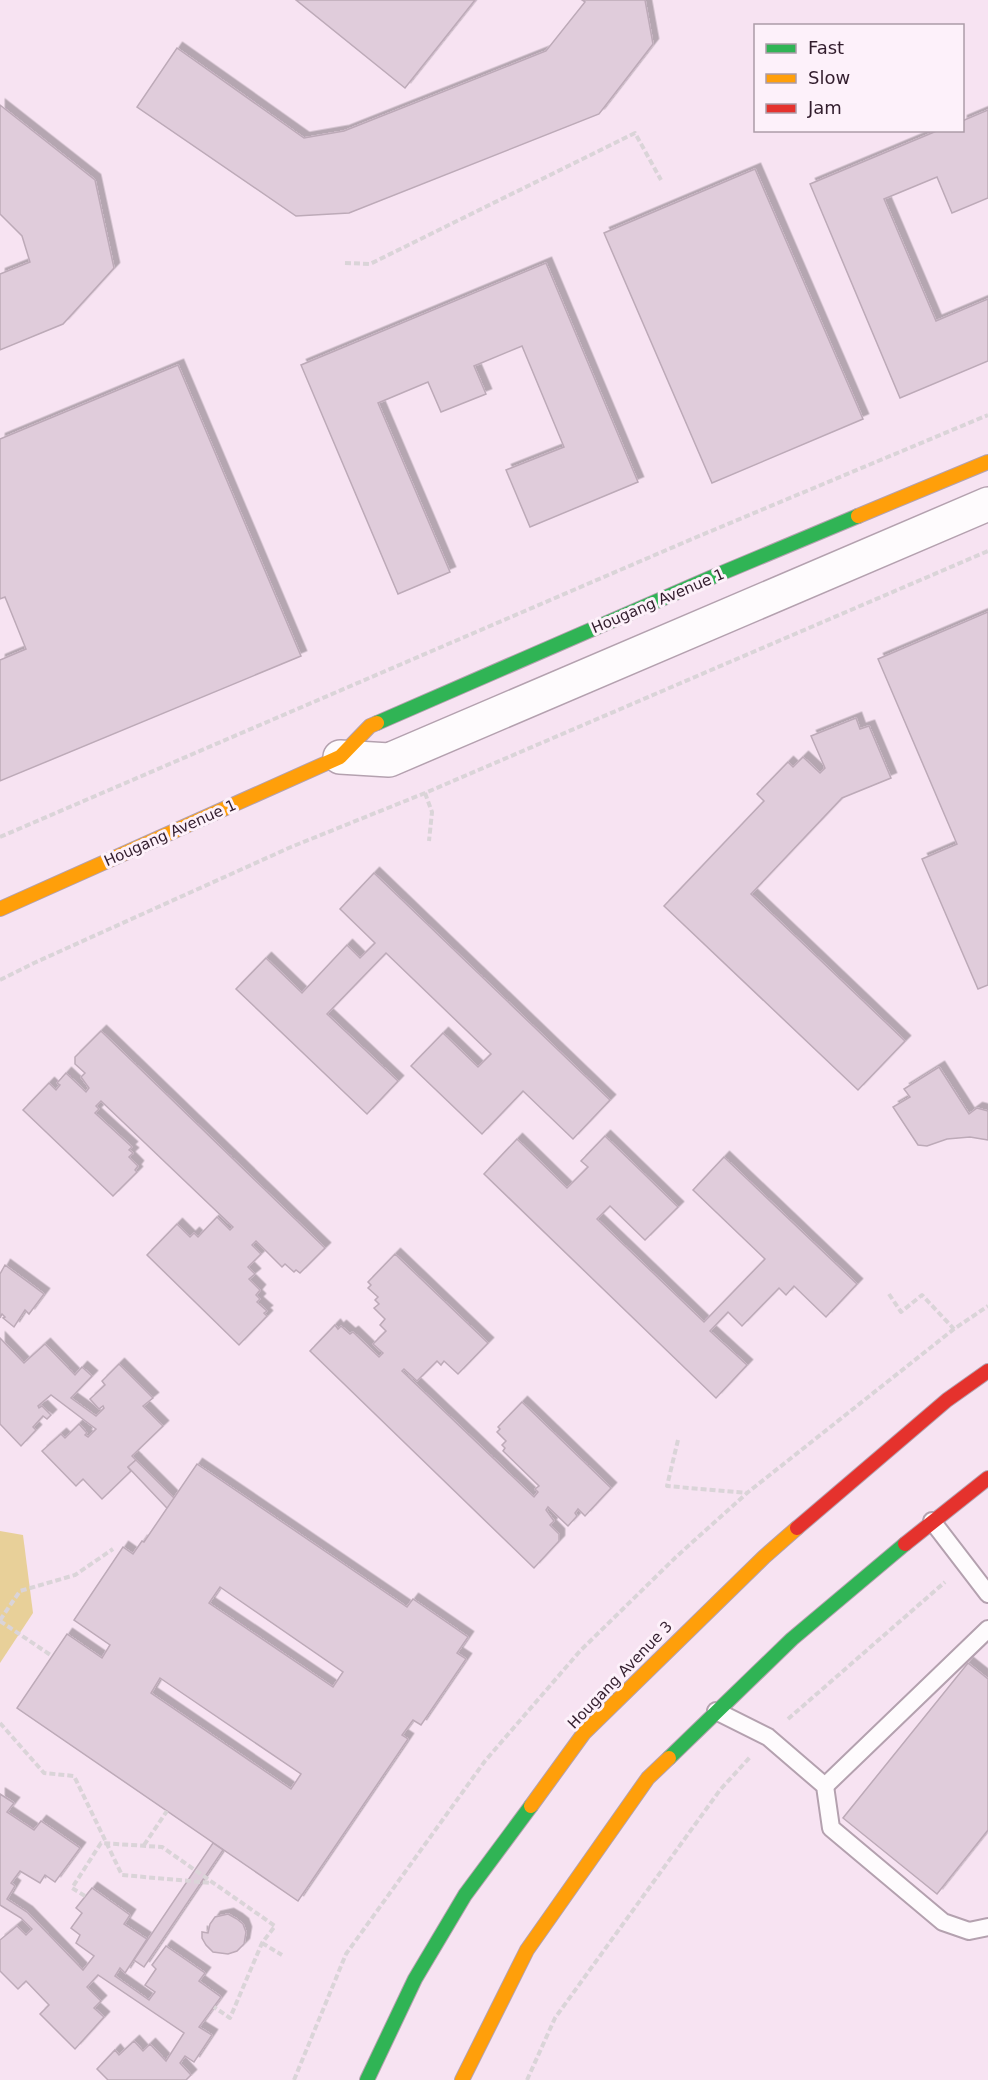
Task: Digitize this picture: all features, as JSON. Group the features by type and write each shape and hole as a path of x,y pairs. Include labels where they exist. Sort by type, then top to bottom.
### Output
{"main road":[{"name":"Hougang Avenue 1","path":"0,909 340,757 370,726 688,588 988,462"},
{"name":"Hougang Avenue 3","path":"368,2080 415,1979 465,1895 584,1733 764,1557 947,1400 988,1371"},
{"path":"462,2080 527,1950 648,1778 792,1639 932,1521 988,1478"}],"street":[{"name":"Hougang Avenue 1","path":"340,757 389,760 988,504"}],"lane":[{"path":"932,1521 988,1594"},
{"path":"825,1786 988,1629"},
{"path":"716,1711 768,1737 825,1786 831,1828 943,1922 969,1931 988,1927"}],"path":[{"path":"345,263 370,264 635,133 661,180"},
{"path":"0,837 681,543 988,416"},
{"path":"0,981 34,963 291,848 425,793 988,551"},
{"path":"425,793 432,812 429,841"},
{"path":"889,1294 901,1312 922,1295 954,1329"},
{"path":"678,1440 668,1486 747,1493"},
{"path":"52,1656 0,1620 20,1592 75,1575 113,1549"},
{"path":"527,2080 555,2018 720,1790 768,1737 966,1564"},
{"path":"0,1723 44,1773 74,1776 122,1875 213,1883"},
{"path":"144,1845 166,1811"},
{"path":"85,1896 72,1888 101,1843 162,1847 275,1926 262,1943 230,2018 214,2007"},
{"path":"262,1943 282,1955"}],"shaded area":[{"path":"0,1531 23,1535 33,1613 0,1663"}],"building":[{"path":"296,0 475,0 405,88"},
{"path":"582,0 645,0 653,44 599,114 349,213 296,216 137,107 177,48 304,138 344,131 546,51 585,2"},
{"path":"0,105 95,180 114,268 63,324 0,350 0,274 30,262 22,236 0,214"},
{"path":"988,110 988,198 952,213 937,177 884,199 936,321 988,299 988,361 900,398 810,184 934,132 964,132 964,120"},
{"path":"755,169 863,419 712,483 604,233"},
{"path":"546,263 638,482 530,527 506,470 564,447 522,346 474,366 486,394 441,412 428,382 378,403 450,572 398,594 301,365"},
{"path":"178,365 301,656 0,781 0,660 26,649 5,597 0,599 0,439"},
{"path":"988,612 988,985 978,989 922,859 957,844 878,659"},
{"path":"856,718 860,729 869,726 891,778 842,798 751,894 905,1041 858,1090 664,906 764,801 757,794 788,762 793,767 803,757 820,773 825,768 811,736"},
{"path":"374,873 610,1100 573,1139 523,1091 482,1134 411,1066 443,1033 478,1067 491,1054 386,953 327,1014 398,1081 367,1114 236,989 266,958 302,993 347,945 360,958 375,943 340,909"},
{"path":"101,1031 325,1248 300,1273 296,1270 294,1272 285,1264 282,1267 256,1241 252,1245 261,1254 248,1267 255,1274 249,1279 260,1290 256,1295 260,1299 257,1302 267,1311 264,1313 267,1316 239,1345 147,1255 177,1224 190,1237 194,1233 198,1237 217,1217 230,1230 233,1227 101,1101 96,1106 99,1109 95,1113 132,1147 129,1150 133,1153 129,1157 138,1166 135,1170 137,1172 113,1196 23,1110 49,1083 56,1090 60,1085 57,1083 66,1073 86,1092 89,1088 81,1077 85,1073 75,1064 75,1057"},
{"path":"939,1067 969,1114 977,1108 988,1111 988,1140 970,1137 947,1139 927,1146 918,1145 893,1107 910,1097 904,1089"},
{"path":"605,1136 678,1207 645,1240 610,1206 597,1219 704,1322 765,1259 693,1190 724,1157 857,1284 826,1317 794,1286 786,1295 779,1288 742,1326 728,1312 710,1331 747,1365 716,1398 484,1174 517,1139 567,1188 588,1167 581,1161"},
{"path":"395,1254 488,1343 458,1374 444,1361 441,1365 437,1361 417,1381 404,1369 402,1371 534,1497 538,1492 535,1489 539,1486 503,1451 505,1448 502,1445 506,1441 497,1432 500,1429 498,1427 522,1402 611,1488 585,1516 578,1509 575,1513 577,1516 568,1526 548,1507 546,1510 554,1521 550,1525 559,1534 559,1541 534,1568 310,1351 335,1325 338,1329 341,1326 350,1334 353,1332 379,1357 383,1353 373,1344 386,1331 380,1325 385,1319 374,1308 379,1304 375,1300 378,1297 368,1288 371,1285 368,1282"},
{"path":"5,1265 44,1294 29,1314 25,1310 14,1327 3,1318 5,1317 2,1314 0,1318 0,1274"},
{"path":"0,1338 24,1363 45,1344 75,1375 82,1367 92,1376 71,1398 96,1416 104,1408 103,1406 99,1409 90,1399 105,1385 102,1381 119,1364 153,1398 143,1406 163,1426 132,1456 136,1460 128,1467 131,1471 102,1499 83,1479 76,1486 42,1451 61,1434 65,1438 79,1424 88,1437 96,1429 51,1395 38,1406 39,1408 42,1406 51,1415 47,1419 43,1416 33,1427 36,1430 21,1446 0,1424"},
{"path":"136,1460 187,1511 203,1522 186,1547 176,1537 184,1526 128,1467"},
{"path":"197,1464 407,1607 413,1599 468,1637 457,1653 466,1659 421,1725 413,1720 402,1735 408,1739 298,1901 17,1708 67,1634 102,1658 110,1645 74,1620 123,1547 133,1554 142,1541 144,1542","holes":["220,1587 343,1672 333,1687 209,1603","160,1678 301,1774 291,1789 151,1693"]},
{"path":"968,1663 988,1679 988,1830 937,1894 843,1818"},
{"path":"0,1794 14,1803 7,1812 34,1830 41,1821 80,1848 55,1882 45,1875 40,1883 20,1871 11,1883 15,1886 7,1899 27,1912 83,1970 94,1956 76,1943 80,1935 71,1928 82,1913 76,1908 92,1888 130,1915 124,1924 147,1939 125,1973 120,1968 115,1976 149,2000 155,1992 145,1985 156,1969 152,1965 166,1946 205,1973 199,1981 221,1997 199,2027 212,2035 194,2062 185,2056 180,2063 191,2075 186,2080 108,2080 97,2069 115,2050 119,2055 134,2041 143,2051 150,2044 166,2061 184,2033 98,1975 87,1987 101,2001 94,2008 104,2017 75,2049 40,2014 49,2005 26,1981 18,1989 0,1971 0,1940 17,1926 26,1935 32,1929 21,1918 0,1905"},
{"path":"213,1843 223,1850 144,1967 134,1960"},
{"path":"228,1914 243,1924 246,1932 244,1944 237,1951 228,1954 213,1952 202,1938 202,1932 208,1933 215,1917"}],"traffic: fast":[{"path":"377,723 858,516"},
{"path":"669,1758 792,1639 905,1544"},
{"path":"367,2080 415,1979 465,1895 531,1806"}],"traffic: slow":[{"path":"858,516 988,462"},
{"path":"0,909 340,757 370,726 377,723"},
{"path":"531,1806 584,1733 764,1557 797,1528"},
{"path":"462,2080 527,1950 648,1778 669,1758"}],"traffic: jam":[{"path":"797,1528 947,1400 988,1371"},
{"path":"905,1544 988,1478"}]}
